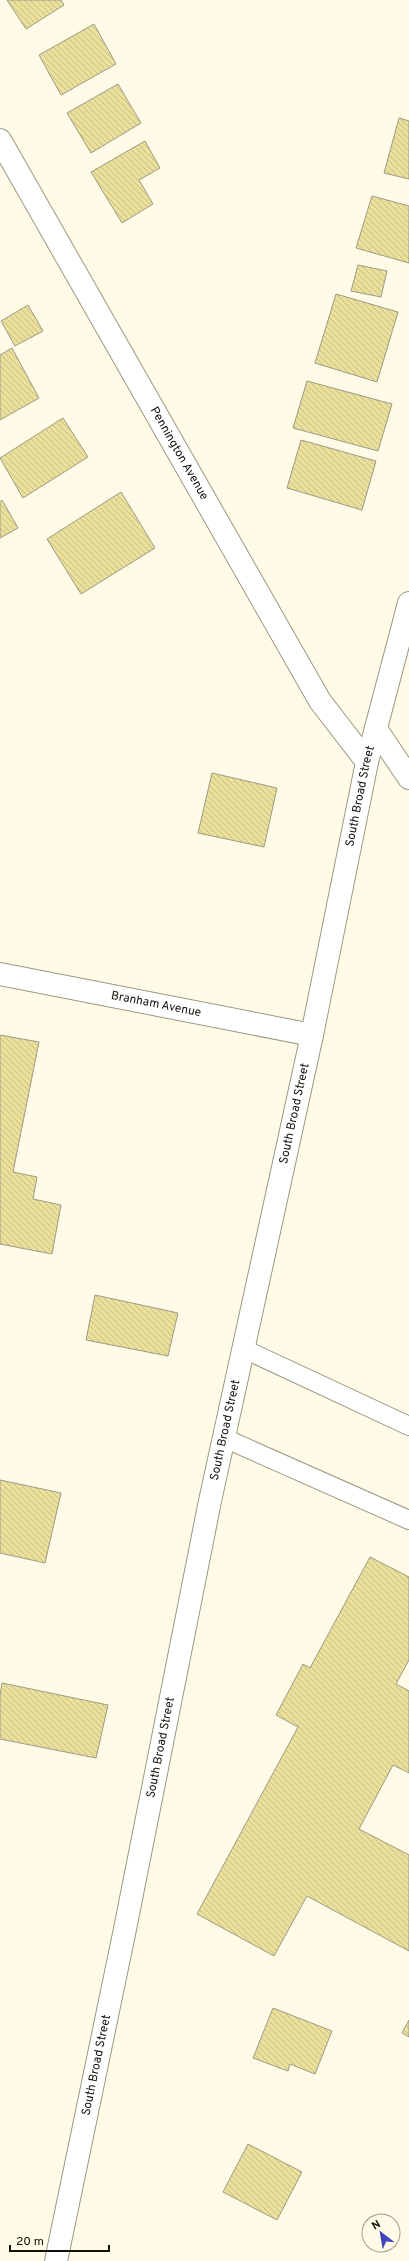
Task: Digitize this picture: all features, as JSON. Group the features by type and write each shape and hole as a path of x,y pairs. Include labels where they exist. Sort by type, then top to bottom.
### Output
{"main road":[{"name":"Pennington Avenue","path":"0,140 320,702 367,762"},
{"name":"South Broad Street","path":"56,2261 224,1438 312,1035 367,762 409,603"},
{"path":"376,729 409,778"},
{"name":"Branham Avenue","path":"0,974 312,1035"}],"lane":[{"path":"244,1349 409,1426"},
{"path":"224,1438 409,1520"}],"building":[{"path":"7,0 61,0 64,5 26,29"},
{"path":"94,24 116,64 61,95 39,55"},
{"path":"118,84 141,123 91,153 67,113"},
{"path":"399,118 409,121 409,179 384,173"},
{"path":"145,141 160,168 139,180 153,204 122,223 91,172"},
{"path":"372,196 409,206 409,263 356,248"},
{"path":"358,265 387,271 381,297 351,291"},
{"path":"336,294 398,312 377,382 315,363"},
{"path":"28,305 43,331 15,346 1,321"},
{"path":"12,348 39,398 0,420 0,355"},
{"path":"307,381 392,404 378,451 293,428"},
{"path":"63,418 88,457 23,498 0,458"},
{"path":"301,440 376,461 362,510 287,488"},
{"path":"121,492 155,548 81,594 47,539"},
{"path":"2,500 18,528 0,538 0,502"},
{"path":"212,773 277,788 264,847 198,833"},
{"path":"0,1035 39,1042 13,1172 37,1177 33,1199 61,1205 52,1254 0,1244"},
{"path":"95,1295 178,1313 168,1356 86,1340"},
{"path":"0,1480 61,1493 45,1563 0,1553"},
{"path":"370,1557 409,1577 409,1660 396,1684 409,1691 409,1773 393,1765 359,1829 409,1855 409,1951 307,1896 274,1956 197,1914 298,1727 276,1715 303,1664 310,1668"},
{"path":"2,1683 108,1705 96,1758 0,1739 0,1695"},
{"path":"273,2008 332,2031 315,2074 290,2064 288,2071 253,2058"},
{"path":"409,2020 409,2037 402,2033"},
{"path":"248,2144 302,2172 277,2220 223,2192"}]}
